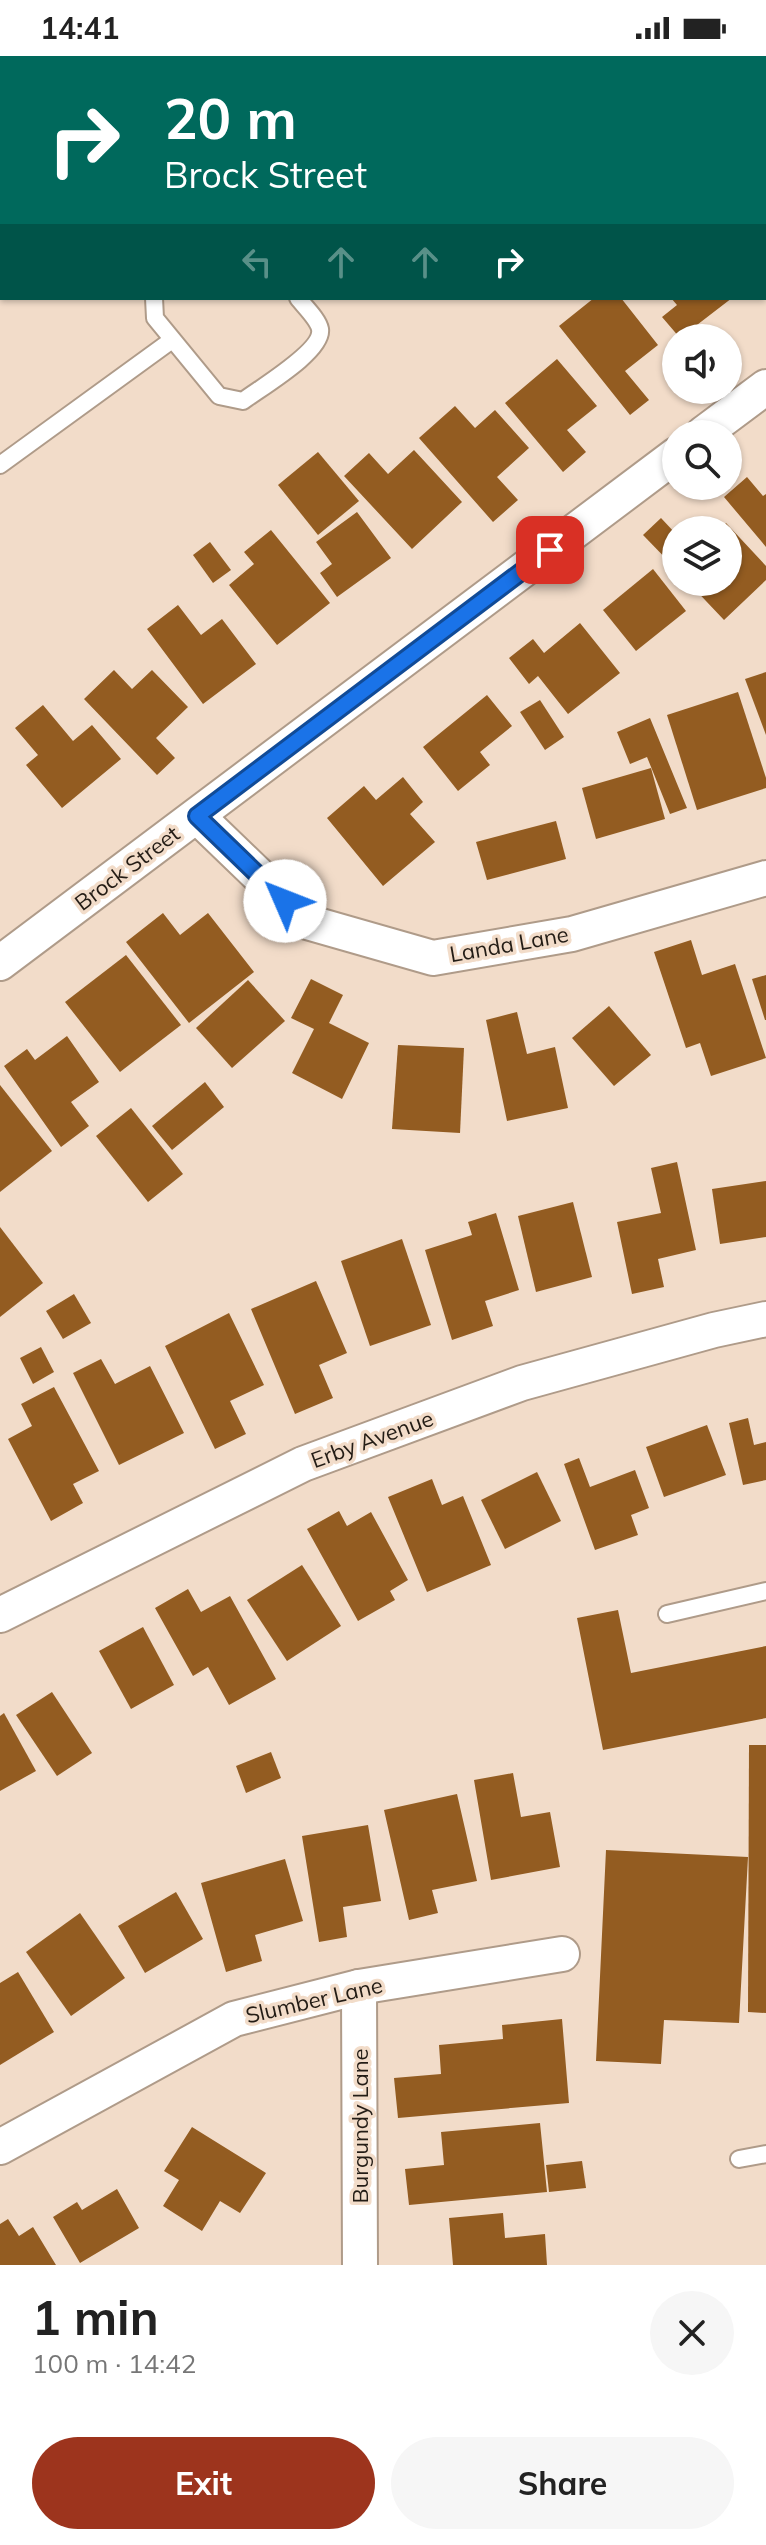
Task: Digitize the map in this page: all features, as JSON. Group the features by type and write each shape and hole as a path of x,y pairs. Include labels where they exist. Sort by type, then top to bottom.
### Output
{"street":[{"path":"722,420 766,387"},
{"name":"Brock Street","path":"0,963 662,466"},
{"name":"Landa Lane","path":"197,816 307,922 433,958 572,934 766,878"},
{"name":"Erby Avenue","path":"0,1615 303,1464 522,1383 714,1330 766,1319"},
{"name":"Slumber Lane","path":"0,2147 234,2019 359,1987 562,1954"},
{"name":"Burgundy Lane","path":"359,1987 360,2265"}],"lane":[{"path":"154,300 155,318 219,396 243,401 311,351 319,338 320,326 300,300"},
{"path":"0,465 172,340"},
{"path":"667,1614 766,1591"},
{"path":"739,2159 766,2154"}],"building":[{"path":"592,300 623,300 658,345 625,371 649,400 630,415 559,326"},
{"path":"673,300 729,300 698,324 668,324 662,317 677,305"},
{"path":"557,359 597,406 567,430 586,452 563,472 505,403"},
{"path":"455,406 475,428 495,410 529,448 497,477 518,500 493,522 419,438"},
{"path":"414,450 462,502 412,549 344,476 369,453 388,474"},
{"path":"318,452 359,501 318,535 278,485"},
{"path":"747,477 763,496 766,494 766,547 727,500 742,500 742,481"},
{"path":"357,512 391,558 337,597 320,573 332,564 316,542"},
{"path":"661,518 662,555 643,535"},
{"path":"271,530 330,603 277,645 229,585 254,564 244,552"},
{"path":"742,540 766,566 766,580 724,620 701,596 742,596"},
{"path":"210,542 231,570 213,583 193,555"},
{"path":"653,569 662,580 662,596 674,596 686,611 636,651 603,610"},
{"path":"178,605 201,635 222,619 256,664 203,704 147,629"},
{"path":"580,623 620,673 568,714 538,676 529,684 509,658 533,639 544,653"},
{"path":"114,670 132,689 152,670 188,707 156,738 175,758 157,775 84,699"},
{"path":"766,672 766,735 745,679"},
{"path":"738,692 766,778 766,788 697,810 667,715"},
{"path":"487,695 512,726 480,752 490,765 458,791 423,747"},
{"path":"540,700 564,737 545,750 520,712"},
{"path":"43,705 73,741 92,725 121,759 62,808 26,765 38,755 15,728"},
{"path":"650,718 687,808 670,814 647,757 630,764 617,732"},
{"path":"651,768 665,819 596,839 582,788"},
{"path":"403,777 423,802 410,814 435,842 383,886 327,818 364,786 376,800"},
{"path":"556,821 566,859 487,880 476,842"},
{"path":"163,913 180,935 208,913 254,972 189,1023 126,942"},
{"path":"691,940 702,975 735,964 766,1058 711,1076 700,1043 686,1048 654,952"},
{"path":"126,955 181,1025 120,1072 65,1002"},
{"path":"766,975 766,1020 765,1020 752,979"},
{"path":"311,979 343,995 329,1023 369,1043 342,1099 292,1073 314,1029 291,1018"},
{"path":"248,980 285,1021 232,1068 196,1028"},
{"path":"609,1006 651,1055 614,1086 572,1038"},
{"path":"517,1012 527,1054 555,1047 568,1108 507,1121 486,1020"},
{"path":"67,1036 99,1082 71,1102 89,1126 61,1147 4,1066 27,1049 35,1060"},
{"path":"398,1045 464,1048 460,1133 392,1129"},
{"path":"205,1082 224,1107 172,1150 152,1126"},
{"path":"0,1085 52,1151 0,1192"},
{"path":"131,1108 183,1174 148,1202 96,1136"},
{"path":"677,1162 696,1250 658,1259 664,1287 632,1294 617,1222 661,1213 651,1168"},
{"path":"766,1181 766,1237 720,1244 712,1189"},
{"path":"573,1202 592,1277 536,1292 518,1216"},
{"path":"496,1213 519,1290 485,1301 493,1326 452,1340 425,1250 472,1235 468,1222"},
{"path":"0,1227 43,1283 0,1317"},
{"path":"402,1239 431,1325 370,1346 341,1261"},
{"path":"316,1281 347,1353 319,1365 333,1398 295,1414 251,1309"},
{"path":"74,1294 91,1323 63,1339 46,1311"},
{"path":"229,1313 264,1385 230,1401 246,1434 215,1449 165,1346"},
{"path":"41,1347 54,1372 33,1384 20,1358"},
{"path":"101,1359 115,1384 150,1366 184,1433 119,1465 73,1373"},
{"path":"54,1387 99,1471 73,1484 83,1503 51,1521 8,1439 32,1426 21,1404"},
{"path":"748,1418 754,1445 766,1442 766,1480 743,1485 729,1423"},
{"path":"707,1425 726,1475 664,1497 646,1447"},
{"path":"579,1458 590,1487 635,1470 649,1508 631,1515 638,1535 595,1550 564,1464"},
{"path":"537,1472 561,1521 505,1549 481,1500"},
{"path":"432,1479 442,1505 463,1496 491,1565 427,1592 388,1497"},
{"path":"339,1511 347,1526 371,1512 408,1580 390,1591 395,1600 358,1621 307,1529"},
{"path":"302,1565 341,1626 287,1661 247,1600"},
{"path":"188,1589 201,1612 230,1596 276,1679 229,1705 208,1667 193,1676 155,1608"},
{"path":"618,1610 631,1673 766,1646 766,1718 603,1750 577,1618"},
{"path":"143,1627 174,1685 131,1709 99,1651"},
{"path":"52,1692 92,1753 57,1776 16,1715"},
{"path":"4,1713 36,1771 0,1791 0,1716"},
{"path":"749,1745 766,1745 766,2013 748,2012"},
{"path":"271,1752 281,1778 246,1793 236,1766"},
{"path":"513,1773 521,1817 550,1812 560,1867 491,1880 474,1780"},
{"path":"457,1794 477,1881 432,1890 438,1913 409,1920 384,1810"},
{"path":"368,1825 381,1901 343,1907 347,1937 319,1942 302,1836"},
{"path":"606,1850 748,1857 739,2023 664,2020 661,2064 596,2061"},
{"path":"285,1859 303,1921 255,1935 262,1961 226,1972 201,1883"},
{"path":"176,1892 203,1939 145,1973 118,1926"},
{"path":"80,1913 125,1978 71,2016 26,1952"},
{"path":"18,1972 54,2032 0,2065 0,1983"},
{"path":"562,2019 569,2103 398,2118 394,2078 441,2074 439,2045 503,2039 502,2025"},
{"path":"540,2123 547,2192 409,2205 405,2169 444,2165 441,2132"},
{"path":"192,2127 266,2173 240,2213 220,2201 202,2231 163,2206 179,2180 164,2171"},
{"path":"582,2161 586,2188 549,2192 546,2165"},
{"path":"117,2189 139,2228 80,2263 53,2217 77,2202 82,2210"},
{"path":"503,2213 505,2238 545,2234 547,2265 453,2265 449,2218"},
{"path":"8,2219 19,2236 33,2227 56,2265 0,2265 0,2224"}],"route":[{"path":"285,901 197,816 550,550"}]}
